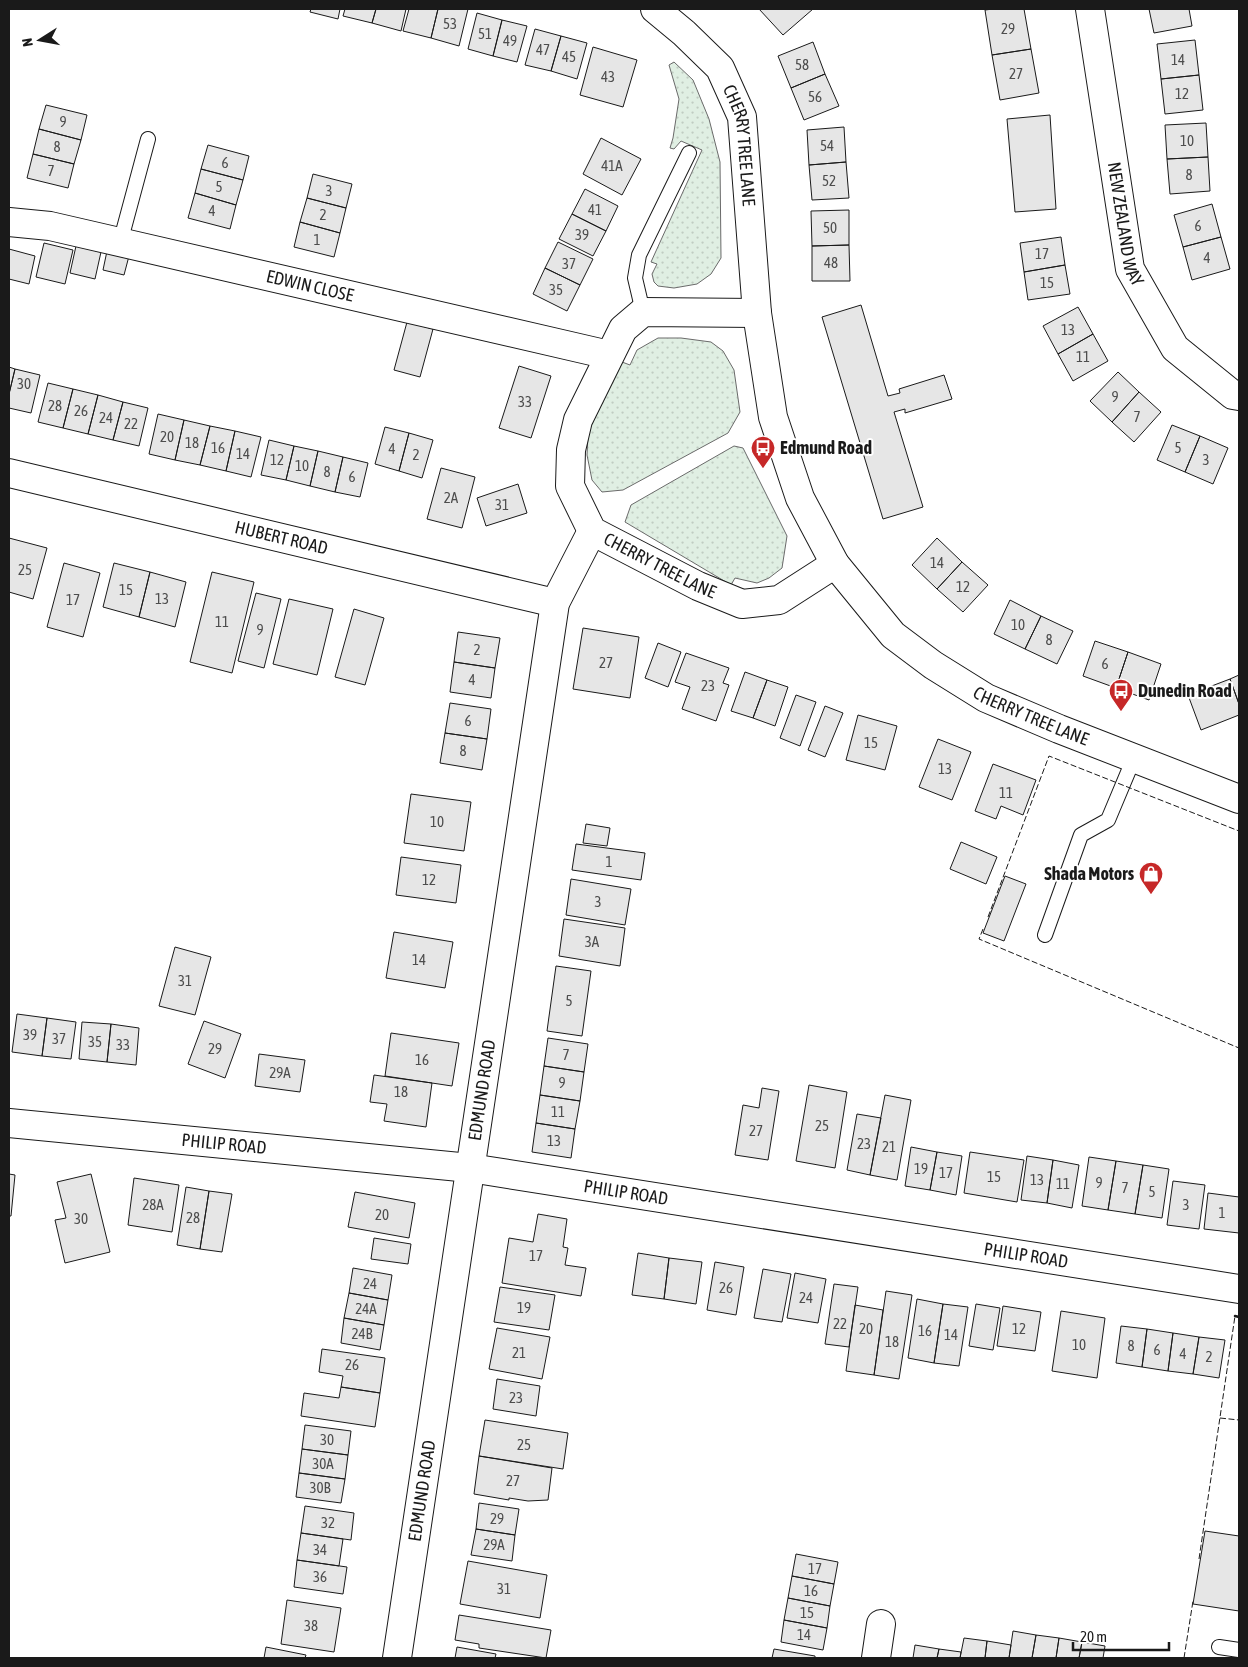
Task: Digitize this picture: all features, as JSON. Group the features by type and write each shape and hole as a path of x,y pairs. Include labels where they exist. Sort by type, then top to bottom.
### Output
{"street":[{"name":"CHERRY TREE LANE","path":"654,9 684,33 720,68 742,117 757,313 772,416 800,498 835,564 893,635 933,665 986,698 1059,729 1239,799"},
{"name":"NEW ZEALAND WAY","path":"1090,9 1130,270 1175,348 1233,395 1239,396"},
{"name":"EDWIN CLOSE","path":"9,222 50,226 608,355"},
{"name":"CHERRY TREE LANE","path":"643,312 623,329 608,355 578,420 571,450 570,486 592,531 698,586 742,604 779,600 835,564"},
{"path":"643,312 757,313"},
{"name":"HUBERT ROAD","path":"9,473 555,603"},
{"name":"EDMUND ROAD","path":"397,1658 555,603 592,531"},
{"name":"PHILIP ROAD","path":"9,1123 470,1168 1239,1289"},
{"path":"876,1658 881,1624"}],"lane":[{"path":"120,242 148,138"},
{"path":"643,312 635,278 638,255 689,153"},
{"path":"1045,935 1081,835 1108,820 1134,758"},
{"path":"1219,1647 1239,1650"}],"green space":[{"path":"674,62 693,80 709,119 720,162 721,258 711,274 697,284 674,288 658,286 654,282 652,274 657,264 651,262 702,150 681,141 674,149 670,148 679,99 669,65"},
{"path":"658,338 681,338 711,342 723,351 734,370 740,412 728,433 623,490 602,492 592,480 587,455 588,436 592,422 622,362 630,365 637,350"},
{"path":"734,446 743,448 787,536 782,568 769,578 757,583 735,578 731,585 625,522 631,505"}],"building":[{"path":"311,9 340,9 338,19 310,12"},
{"path":"345,9 376,9 372,23 343,16"},
{"path":"376,9 406,9 401,31 372,23"},
{"path":"409,9 438,9 431,38 403,31"},
{"path":"438,9 468,9 459,46 431,38"},
{"path":"759,9 813,9 783,35"},
{"path":"1024,9 1031,49 992,55 985,10"},
{"path":"1149,9 1189,9 1192,26 1154,33"},
{"path":"477,13 502,20 493,56 468,49"},
{"path":"502,20 527,26 517,62 493,56"},
{"path":"535,29 561,36 551,71 525,65"},
{"path":"561,36 587,43 577,79 551,71"},
{"path":"1195,40 1199,75 1161,79 1157,44"},
{"path":"813,42 825,74 791,88 778,56"},
{"path":"593,47 637,60 623,107 580,95"},
{"path":"1031,49 1039,93 1000,100 992,55"},
{"path":"825,74 839,106 804,120 791,88"},
{"path":"1199,75 1203,110 1165,114 1161,79"},
{"path":"46,105 87,115 81,140 39,129"},
{"path":"1050,115 1056,209 1015,212 1007,119"},
{"path":"1206,123 1208,157 1167,159 1165,125"},
{"path":"844,127 846,162 809,165 807,130"},
{"path":"39,129 81,140 74,164 33,154"},
{"path":"601,138 641,159 622,195 583,174"},
{"path":"208,145 249,156 243,180 201,169"},
{"path":"33,154 74,164 68,188 27,178"},
{"path":"1208,157 1210,191 1170,194 1167,159"},
{"path":"846,162 849,198 812,200 809,165"},
{"path":"201,169 243,180 236,205 195,193"},
{"path":"313,174 352,184 346,208 307,198"},
{"path":"585,189 618,206 606,231 572,214"},
{"path":"195,193 236,205 230,229 188,218"},
{"path":"307,198 346,208 340,233 300,222"},
{"path":"1212,204 1221,237 1183,247 1174,215"},
{"path":"849,210 849,245 812,246 811,211"},
{"path":"572,214 606,231 593,256 559,239"},
{"path":"300,222 340,233 334,257 294,247"},
{"path":"1061,237 1065,265 1024,272 1020,243"},
{"path":"1221,237 1230,269 1192,280 1183,247"},
{"path":"558,242 593,259 580,285 545,268"},
{"path":"44,243 73,250 65,284 36,277"},
{"path":"849,245 850,281 812,281 812,246"},
{"path":"76,246 101,252 95,279 70,273"},
{"path":"9,249 35,256 29,284 9,279"},
{"path":"107,251 129,256 124,275 103,270"},
{"path":"1065,265 1070,294 1028,300 1024,272"},
{"path":"545,268 580,285 567,311 533,294"},
{"path":"861,305 888,396 900,393 899,389 944,375 952,399 905,413 905,409 894,412 923,507 883,519 822,317"},
{"path":"1078,307 1093,334 1058,354 1043,326"},
{"path":"407,322 433,329 420,377 394,370"},
{"path":"1093,334 1108,361 1073,381 1058,354"},
{"path":"519,366 551,376 531,438 499,428"},
{"path":"9,367 15,369 9,394"},
{"path":"15,369 40,375 31,413 9,408 9,394"},
{"path":"1118,372 1139,392 1112,422 1090,401"},
{"path":"48,383 73,389 63,428 38,422"},
{"path":"73,389 98,395 88,434 63,428"},
{"path":"1139,392 1161,412 1134,442 1112,422"},
{"path":"98,395 123,402 113,440 88,434"},
{"path":"123,402 148,408 139,446 113,440"},
{"path":"158,414 184,420 175,460 149,454"},
{"path":"184,420 210,426 200,465 175,460"},
{"path":"1172,425 1200,436 1185,472 1157,460"},
{"path":"210,426 235,431 226,471 200,465"},
{"path":"385,427 409,433 399,471 375,464"},
{"path":"235,431 261,437 251,477 226,471"},
{"path":"409,433 433,440 422,478 399,471"},
{"path":"1200,436 1228,448 1213,484 1185,472"},
{"path":"269,440 294,446 286,480 261,475"},
{"path":"294,446 318,451 310,486 286,480"},
{"path":"318,451 343,457 335,492 310,486"},
{"path":"343,457 368,463 360,497 335,492"},
{"path":"441,468 475,477 462,528 427,519"},
{"path":"518,484 527,513 486,526 477,498"},
{"path":"9,538 47,548 33,599 9,592"},
{"path":"937,538 962,562 937,589 912,565"},
{"path":"962,562 988,585 963,612 937,589"},
{"path":"64,563 100,573 83,637 47,627"},
{"path":"114,563 150,572 139,617 103,607"},
{"path":"150,572 186,582 175,627 139,617"},
{"path":"212,572 254,582 232,673 190,662"},
{"path":"256,593 281,599 264,668 238,661"},
{"path":"289,599 333,609 317,675 273,664"},
{"path":"1010,600 1041,616 1025,649 994,634"},
{"path":"354,609 384,618 365,685 335,677"},
{"path":"1041,616 1073,631 1057,664 1025,649"},
{"path":"583,628 639,637 630,698 573,689"},
{"path":"458,632 500,638 495,668 454,662"},
{"path":"1095,641 1128,652 1116,688 1083,676"},
{"path":"658,643 681,652 668,687 645,678"},
{"path":"1128,652 1161,664 1149,700 1116,688"},
{"path":"686,653 729,668 723,683 729,685 716,721 682,709 690,687 675,682"},
{"path":"454,662 495,668 491,698 450,692"},
{"path":"745,672 767,680 753,718 731,711"},
{"path":"1239,675 1239,704 1230,679"},
{"path":"1230,679 1239,704 1239,715 1201,730 1188,695"},
{"path":"767,680 788,687 775,726 753,718"},
{"path":"796,695 816,702 800,746 780,738"},
{"path":"450,703 491,709 487,739 445,733"},
{"path":"825,706 843,713 825,757 808,750"},
{"path":"858,715 897,726 885,770 846,760"},
{"path":"445,733 487,739 482,770 440,763"},
{"path":"938,739 971,752 952,800 919,787"},
{"path":"993,764 1036,780 1023,815 1001,806 996,819 975,811"},
{"path":"411,794 471,802 464,851 404,843"},
{"path":"586,824 610,828 607,846 583,843"},
{"path":"961,842 997,857 986,884 950,869"},
{"path":"576,844 645,853 641,880 572,870"},
{"path":"401,857 461,865 456,903 396,895"},
{"path":"1005,876 1026,884 1004,941 983,933"},
{"path":"571,879 631,889 625,925 566,915"},
{"path":"564,919 625,928 620,966 559,956"},
{"path":"394,932 453,942 445,988 386,978"},
{"path":"175,947 211,957 195,1015 159,1006"},
{"path":"556,966 591,971 582,1036 547,1031"},
{"path":"17,1014 47,1018 42,1056 12,1052"},
{"path":"47,1018 76,1022 71,1059 42,1056"},
{"path":"204,1021 241,1034 225,1078 188,1064"},
{"path":"82,1022 111,1024 107,1062 79,1059"},
{"path":"111,1024 139,1028 136,1065 107,1062"},
{"path":"391,1033 459,1043 452,1086 385,1076"},
{"path":"548,1038 588,1044 584,1072 544,1066"},
{"path":"259,1054 305,1060 300,1092 255,1086"},
{"path":"544,1066 584,1072 580,1101 540,1095"},
{"path":"374,1075 432,1083 426,1127 384,1121 387,1104 370,1102"},
{"path":"809,1085 847,1092 835,1168 796,1161"},
{"path":"762,1088 779,1091 768,1160 735,1155 743,1105 759,1108"},
{"path":"540,1095 580,1101 575,1129 536,1123"},
{"path":"885,1095 911,1100 897,1180 870,1175"},
{"path":"857,1114 881,1118 870,1175 847,1170"},
{"path":"536,1123 575,1129 571,1158 532,1152"},
{"path":"911,1147 937,1152 930,1190 905,1186"},
{"path":"937,1152 962,1156 956,1195 930,1190"},
{"path":"970,1152 1024,1160 1017,1202 964,1193"},
{"path":"1027,1156 1053,1160 1047,1203 1021,1200"},
{"path":"1089,1157 1116,1161 1108,1210 1082,1206"},
{"path":"1053,1160 1079,1165 1072,1208 1047,1203"},
{"path":"1116,1161 1143,1165 1135,1214 1108,1210"},
{"path":"1143,1165 1169,1169 1162,1218 1135,1214"},
{"path":"9,1174 15,1175 11,1216 9,1216"},
{"path":"91,1174 110,1252 65,1263 55,1220 66,1218 57,1182"},
{"path":"134,1178 179,1185 172,1232 128,1225"},
{"path":"1173,1181 1205,1185 1199,1229 1167,1225"},
{"path":"186,1187 209,1191 200,1249 177,1245"},
{"path":"209,1191 232,1194 222,1252 200,1249"},
{"path":"355,1192 415,1203 409,1238 348,1227"},
{"path":"1208,1193 1239,1197 1239,1233 1204,1229"},
{"path":"538,1214 567,1219 563,1247 568,1248 565,1265 586,1268 581,1296 502,1283 509,1238 533,1242"},
{"path":"374,1238 411,1244 408,1264 371,1259"},
{"path":"638,1253 669,1258 664,1299 632,1295"},
{"path":"669,1258 702,1262 696,1304 664,1299"},
{"path":"715,1262 744,1267 736,1315 707,1310"},
{"path":"353,1268 392,1275 388,1300 349,1293"},
{"path":"763,1269 791,1274 782,1322 754,1318"},
{"path":"795,1273 826,1279 818,1323 787,1318"},
{"path":"834,1284 858,1287 849,1347 825,1344"},
{"path":"500,1287 555,1295 549,1330 494,1322"},
{"path":"886,1291 912,1295 899,1379 874,1375"},
{"path":"349,1293 388,1300 384,1325 344,1318"},
{"path":"917,1299 943,1304 934,1363 908,1358"},
{"path":"943,1304 968,1307 959,1366 934,1363"},
{"path":"976,1304 1000,1308 993,1350 969,1346"},
{"path":"855,1305 883,1310 874,1375 846,1371"},
{"path":"1003,1306 1041,1312 1035,1351 997,1346"},
{"path":"1061,1311 1105,1318 1097,1378 1052,1371"},
{"path":"344,1318 384,1325 380,1350 341,1343"},
{"path":"1121,1326 1147,1329 1142,1367 1116,1363"},
{"path":"497,1328 550,1337 542,1379 489,1369"},
{"path":"1147,1329 1173,1333 1168,1371 1142,1367"},
{"path":"1173,1333 1199,1337 1193,1374 1168,1371"},
{"path":"1199,1337 1225,1340 1219,1378 1193,1374"},
{"path":"322,1349 385,1358 380,1393 341,1387 343,1376 319,1372"},
{"path":"497,1379 540,1386 536,1416 493,1409"},
{"path":"341,1387 380,1393 375,1427 301,1416 304,1393 339,1398"},
{"path":"485,1420 568,1433 563,1469 479,1456"},
{"path":"305,1425 351,1431 348,1455 302,1449"},
{"path":"302,1449 348,1455 345,1479 299,1473"},
{"path":"479,1456 552,1468 548,1500 528,1501 509,1498 509,1500 474,1494"},
{"path":"299,1473 345,1479 341,1503 296,1497"},
{"path":"479,1503 519,1509 515,1535 476,1529"},
{"path":"305,1506 354,1513 351,1540 301,1533"},
{"path":"476,1529 515,1535 512,1561 471,1555"},
{"path":"1205,1531 1239,1536 1239,1611 1193,1604"},
{"path":"301,1533 343,1539 339,1566 297,1560"},
{"path":"796,1554 838,1562 834,1584 792,1576"},
{"path":"297,1560 347,1567 343,1594 294,1587"},
{"path":"468,1561 547,1575 540,1618 460,1604"},
{"path":"792,1576 834,1584 830,1606 788,1598"},
{"path":"788,1598 830,1606 827,1628 784,1620"},
{"path":"287,1600 341,1608 334,1652 281,1644"},
{"path":"459,1615 551,1630 546,1658 479,1648 479,1644 455,1640"},
{"path":"784,1620 827,1628 823,1650 781,1642"},
{"path":"1013,1631 1036,1635 1032,1658 1009,1658"},
{"path":"1036,1635 1059,1638 1056,1658 1032,1658"},
{"path":"964,1638 987,1641 985,1658 960,1658"},
{"path":"1059,1638 1082,1642 1079,1658 1056,1658"},
{"path":"987,1641 1011,1645 1009,1658 985,1658"},
{"path":"1082,1642 1105,1646 1103,1658 1079,1658"},
{"path":"915,1645 939,1649 937,1658 913,1658"},
{"path":"266,1647 306,1655 305,1658 264,1658"},
{"path":"457,1647 496,1654 495,1658 455,1658"},
{"path":"774,1649 815,1656 815,1658 772,1658"},
{"path":"939,1649 961,1652 960,1658 937,1658"}],"fence":[{"path":"988,917 1049,756 1239,831"},
{"path":"983,929 979,939 1239,1048"},
{"path":"1199,1559 1235,1316"},
{"path":"1220,1418 1239,1420"},
{"path":"1184,1658 1193,1601"}],"wall":[{"path":"1235,1316 1239,1317"}],"place":[{"name":"Edmund Road","path":"763,469"},
{"name":"Dunedin Road","path":"1121,712"},
{"name":"Shada Motors","path":"1151,895"}]}
